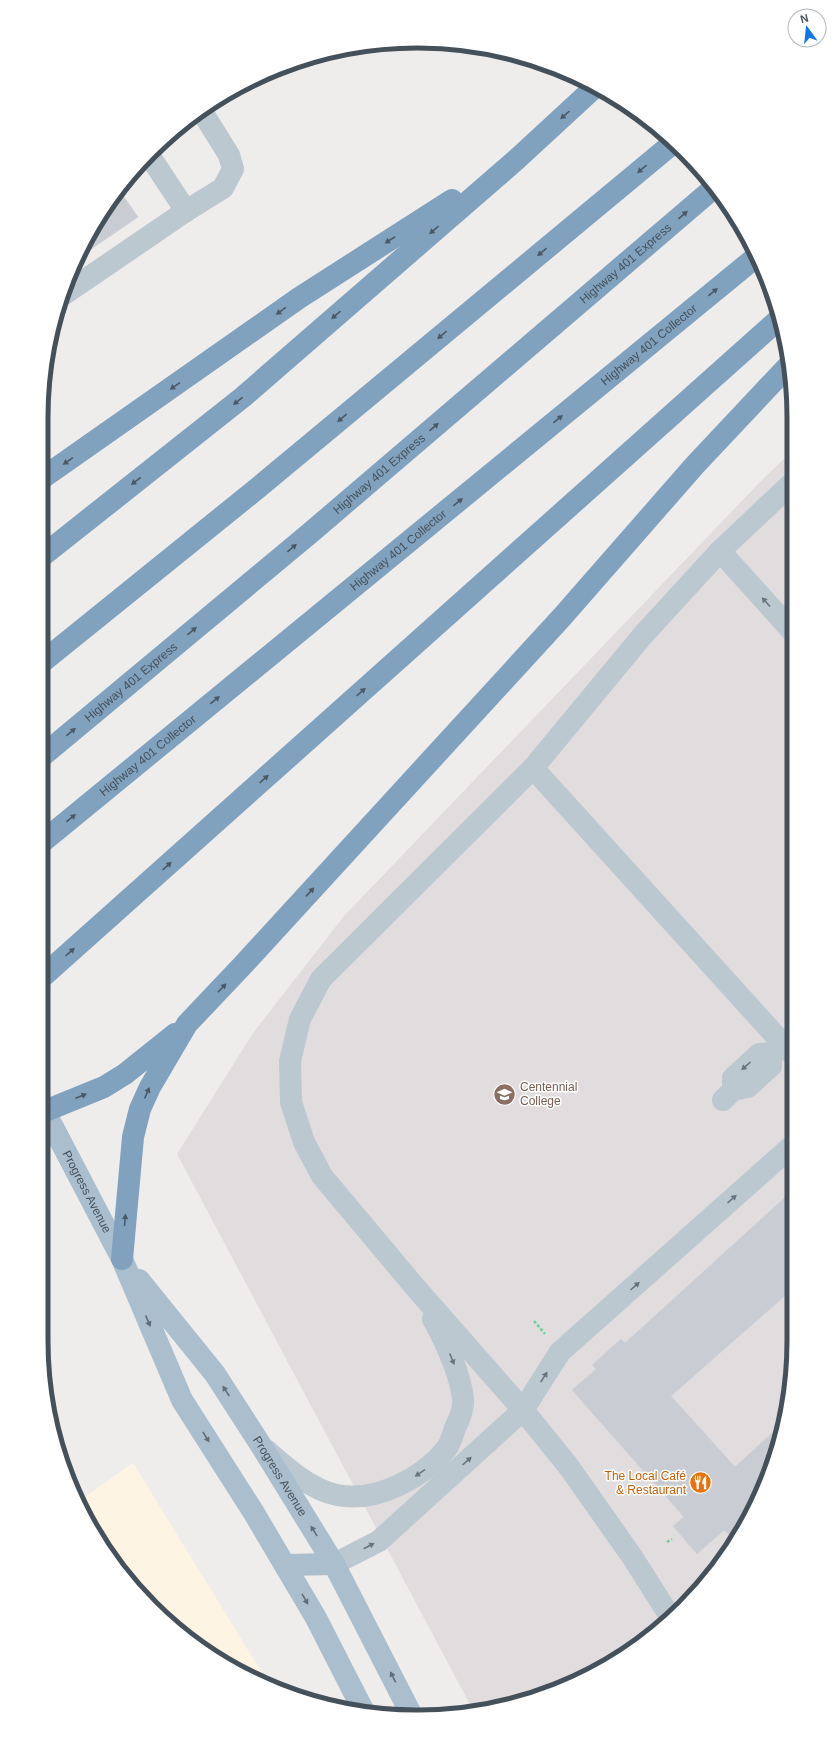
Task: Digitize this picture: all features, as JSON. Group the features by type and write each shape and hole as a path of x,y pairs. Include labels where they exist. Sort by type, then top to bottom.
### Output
{"highway":[{"path":"48,551 243,397 517,159 590,91"},
{"path":"48,657 259,487 669,147"},
{"path":"48,474 299,298 517,159"},
{"name":"Highway 401 Express","path":"48,751 309,534 710,191"},
{"name":"Highway 401 Collector","path":"48,837 752,260"},
{"path":"48,972 774,323"},
{"path":"48,1105 104,1088 125,1074 187,1024 562,617 695,465 784,370"},
{"path":"122,1259 133,1137 140,1109 150,1087 187,1024"}],"main road":[{"name":"Progress Avenue","path":"48,1117 122,1259 182,1400 254,1513 285,1565 316,1618 361,1706"},
{"name":"Progress Avenue","path":"122,1259 215,1374 262,1447 334,1564 409,1710"},
{"path":"285,1565 334,1564"}],"lane":[{"path":"71,289 186,211 223,188 233,169 229,155 204,116"},
{"path":"152,160 186,211"},
{"path":"667,1612 632,1558 569,1467 523,1410 415,1287 322,1176 304,1142 291,1102 290,1061 300,1019 321,979 533,768 643,635 720,551 787,488"},
{"path":"720,551 787,625"},
{"path":"533,768 785,1047 771,1066 748,1087 728,1095"},
{"path":"334,1564 379,1541 523,1410 560,1352 787,1150"},
{"path":"262,1447 289,1470 312,1485 336,1495 355,1496 376,1493 399,1486 424,1471 448,1447 459,1420 463,1400 457,1373 443,1336 415,1287"}],"path":[{"path":"534,1321 549,1339"},
{"path":"667,1542 672,1539"}],"shaded area":[{"name":"Centennial College","path":"787,456 787,1340 784,1389 780,1413 767,1459 749,1504 725,1546 711,1565 679,1602 642,1634 623,1648 581,1672 536,1690 490,1703 471,1706 177,1154 253,1033 344,916 760,482"},
{"path":"133,1463 264,1677 212,1648 193,1634 156,1602 124,1565 110,1546 83,1498"}],"building":[{"path":"123,195 138,217 87,252 110,212"},
{"path":"787,1195 787,1294 671,1396 735,1467 776,1430 759,1482 749,1504 730,1536 724,1530 697,1554 673,1526 684,1517 572,1390 596,1369 592,1365 621,1339 625,1343"}],"place":[{"name":"Centennial College","path":"504,1094"},
{"name":"The Local Café & Restaurant","path":"701,1483"}]}
